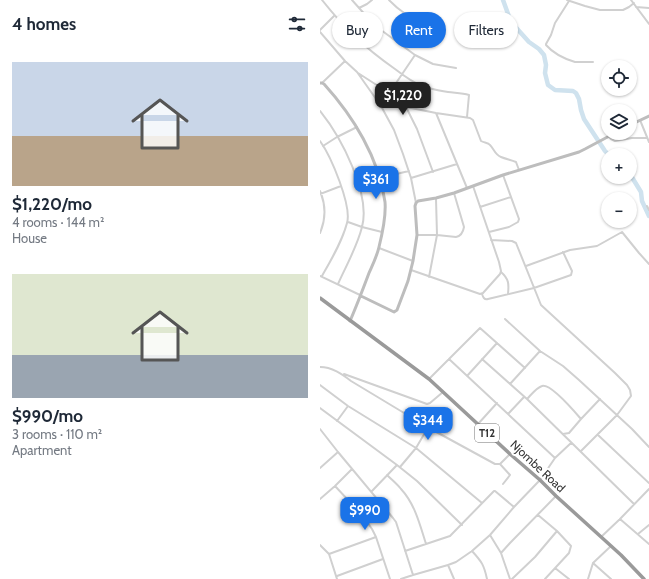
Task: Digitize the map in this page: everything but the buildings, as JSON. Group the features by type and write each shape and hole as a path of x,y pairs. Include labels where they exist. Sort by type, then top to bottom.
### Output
{"highway":[{"name":"Njombe Road","path":"320,298 429,379 611,546 644,579"}],"street":[{"path":"322,0 332,13"},
{"path":"352,0 381,30 415,55 433,64 456,68"},
{"path":"359,8 372,0"},
{"path":"389,0 402,12"},
{"path":"593,62 572,62 546,46 555,23 568,0 600,10 623,10 634,3"},
{"path":"631,0 649,24"},
{"path":"636,7 649,8"},
{"path":"332,18 320,31 345,61 357,72 389,93 406,107 417,129 433,172"},
{"path":"367,48 402,74 420,85 448,92 469,95 470,99 467,117"},
{"path":"389,93 415,55"},
{"path":"345,61 321,83 327,87 357,127 368,149 379,178 385,202 379,248 350,321"},
{"path":"320,141 334,166 348,214 348,222 343,234 321,276 396,312 408,281 413,261 417,235 415,210 416,203 409,171 394,130 381,106 357,72"},
{"path":"406,107 470,118 473,120 481,141 490,145 500,157 516,162 519,170"},
{"path":"320,111 331,126 349,159 362,196 363,205 364,218 362,227 338,284"},
{"path":"436,113 467,188"},
{"path":"637,122 649,116"},
{"path":"640,120 649,142"},
{"path":"323,146 357,127"},
{"path":"637,138 647,138"},
{"path":"416,203 418,201 454,193 503,175 585,150 602,140"},
{"path":"411,178 457,164"},
{"path":"379,178 409,171"},
{"path":"488,232 509,227 518,222 519,219 503,175"},
{"path":"321,194 341,186"},
{"path":"473,186 501,271 509,284 508,294"},
{"path":"320,191 325,214 320,234"},
{"path":"417,235 456,237 463,232 464,228 454,193"},
{"path":"480,207 511,197"},
{"path":"429,277 437,235 436,198"},
{"path":"647,206 649,210"},
{"path":"348,222 382,232"},
{"path":"526,266 563,252 597,246 622,232 649,264"},
{"path":"491,240 512,241 516,243 541,305 627,385 630,390 631,396 618,415 581,451"},
{"path":"379,248 413,261"},
{"path":"411,270 482,294 484,298 487,299 534,288 571,275 572,271 563,252"},
{"path":"482,294 499,276 501,271"},
{"path":"505,319 540,351 563,366 618,415 649,447"},
{"path":"429,379 480,328 525,368"},
{"path":"586,342 587,347"},
{"path":"467,376 497,343"},
{"path":"510,384 540,351"},
{"path":"482,358 527,399 634,504"},
{"path":"448,359 554,458"},
{"path":"320,367 327,368 427,404 443,392"},
{"path":"340,373 429,428 493,464 500,464 510,454"},
{"path":"320,385 348,406 416,448 482,503"},
{"path":"527,399 541,386 546,386 554,391 581,419"},
{"path":"508,414 524,397"},
{"path":"563,434 569,433 600,399"},
{"path":"478,424 497,404"},
{"path":"337,421 348,406"},
{"path":"320,408 397,464 417,481 462,525"},
{"path":"400,467 416,448 429,428"},
{"path":"320,429 396,522 413,575"},
{"path":"598,435 649,483"},
{"path":"401,579 456,562 472,551 490,535 514,506 540,480 554,458 571,443"},
{"path":"320,466 338,452"},
{"path":"372,491 397,464"},
{"path":"500,464 510,474 503,484"},
{"path":"320,499 352,468"},
{"path":"387,475 402,489 413,506 419,518 426,544"},
{"path":"335,486 362,515 372,529 390,579"},
{"path":"601,537 649,489"},
{"path":"405,551 450,536 494,491 514,506"},
{"path":"501,553 556,496"},
{"path":"538,515 557,531 571,546 569,553 545,579"},
{"path":"620,519 649,544"},
{"path":"638,534 649,524"},
{"path":"490,535 501,553 511,579 535,557 557,531"},
{"path":"328,554 376,537"},
{"path":"320,544 328,554 337,578 383,559"},
{"path":"588,579 593,563 611,546"},
{"path":"472,551 484,565 487,579"},
{"path":"593,563 611,579"},
{"path":"448,565 454,579"},
{"path":"555,568 569,579"}],"waterway":[{"path":"503,0 511,22 529,42 539,49 544,55 546,65 545,73 548,85 555,90 573,91 576,93 584,119 603,148"},
{"path":"636,184 641,192 642,201 649,216"}]}
